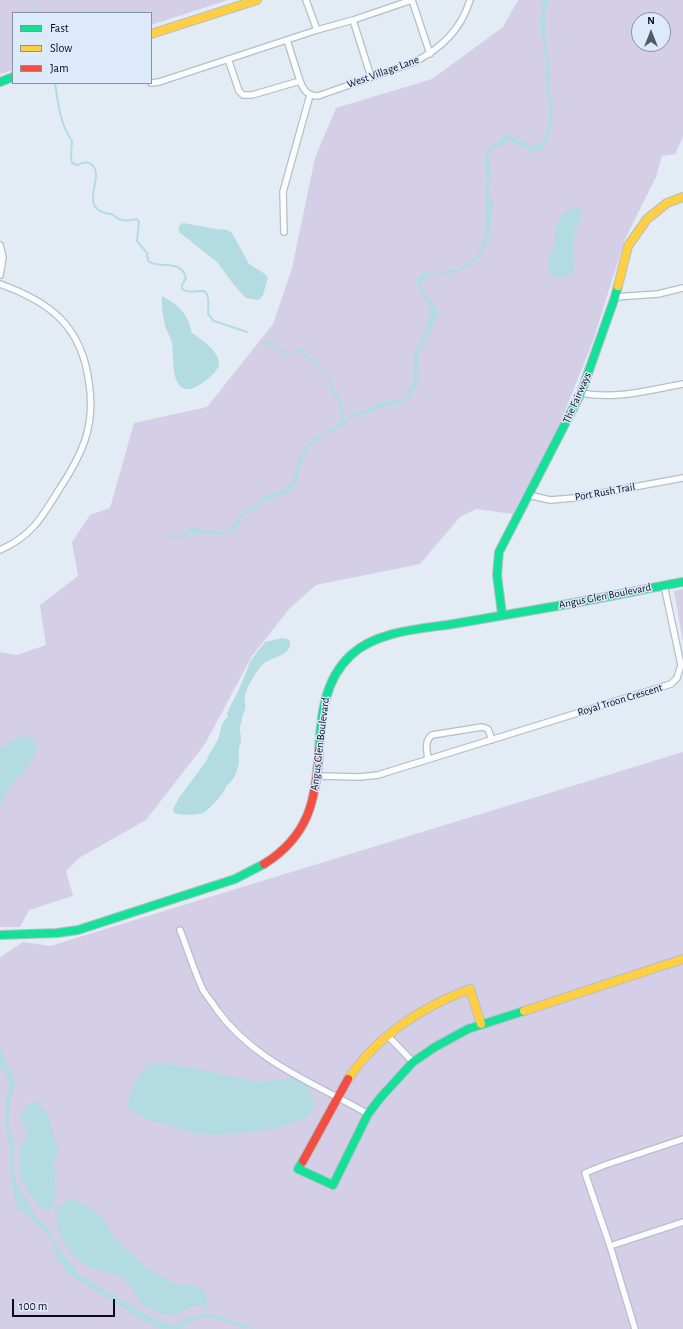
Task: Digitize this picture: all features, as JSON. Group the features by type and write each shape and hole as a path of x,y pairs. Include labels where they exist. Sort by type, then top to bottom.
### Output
{"street":[{"path":"152,34 257,0"},
{"path":"306,0 317,30"},
{"path":"152,83 160,82 412,0 430,54"},
{"name":"West Village Lane","path":"310,95 318,96 412,63 430,54 450,36 462,19 470,0"},
{"path":"353,20 370,77"},
{"path":"284,232 283,192 310,95 303,89 287,40"},
{"path":"228,59 240,91 243,95 252,95 300,81"},
{"path":"0,82 12,77"},
{"name":"The Fairways","path":"502,614 496,578 498,558 502,544 581,393 615,297 628,246 648,219 667,203 683,197"},
{"path":"0,245 3,258 0,275"},
{"path":"0,284 19,291 50,310 63,321 72,332 84,355 88,377 90,404 85,438 73,468 38,522 23,536 0,550"},
{"path":"615,297 658,294 683,288"},
{"path":"581,393 616,396 683,384"},
{"name":"Port Rush Trail","path":"528,495 550,500 574,498 683,478"},
{"name":"Angus Glen Boulevard","path":"0,935 57,933 78,930 235,879 268,863 284,850 300,830 310,809 314,797 317,776 320,732 325,696 337,670 353,654 371,642 388,635 683,582"},
{"name":"Royal Troon Crescent","path":"317,776 369,777 671,684 677,678 681,665 664,585"},
{"path":"428,759 427,742 432,735 482,727 488,729 492,740"},
{"path":"180,930 204,991 229,1026 253,1048 281,1068 368,1114"},
{"path":"482,1024 470,989 453,994 414,1016 388,1036 356,1068 298,1169 333,1185 368,1114 381,1097 413,1062 468,1029 683,959"},
{"path":"388,1036 413,1062"},
{"path":"635,1329 610,1246 585,1173 683,1139"},
{"path":"610,1246 683,1222"}],"shaded area":[{"path":"0,0 228,0 152,25 152,12 12,12 12,70 0,74"},
{"path":"518,0 683,0 683,137 675,154 662,156 656,177 625,239 593,341 559,426 513,514 476,509 460,517 420,564 316,585 290,608 252,656 205,744 146,820 79,858 66,871 73,896 29,910 20,927 0,927 0,652 17,655 46,645 40,605 78,576 72,542 90,515 110,508 134,423 207,407 273,324 292,268 315,158 336,108 432,79 503,27"},
{"path":"683,589 683,642 674,591"},
{"path":"683,752 683,1329 0,1329 0,957 23,942 50,946"}],"water":[{"path":"543,0 550,0 545,11 545,34 550,64 550,90 554,111 547,143 539,151 533,153 519,144 507,141 489,153 488,157 492,175 489,185 489,195 493,204 487,243 477,261 467,268 452,273 440,274 426,278 421,282 423,290 439,313 419,353 417,381 420,380 420,382 410,396 401,404 380,407 370,413 356,415 337,430 327,433 309,446 301,465 296,484 291,491 263,502 255,510 245,515 240,520 239,526 229,533 220,535 211,533 192,533 183,538 162,538 186,533 192,525 201,530 207,529 221,532 228,531 249,507 250,510 265,496 287,488 294,477 298,460 306,445 313,439 313,434 319,436 339,423 341,407 330,389 328,377 318,371 315,361 305,359 302,351 290,354 282,353 263,343 265,340 285,351 293,351 304,348 307,357 317,359 319,369 330,376 333,387 344,407 342,422 357,411 366,410 381,402 390,402 394,399 397,401 403,399 407,395 414,381 415,352 431,312 417,280 420,275 426,271 429,275 452,270 468,264 480,250 484,238 486,213 485,197 487,176 484,160 487,151 505,136 517,138 532,147 542,142 545,138 550,109 545,78 546,64 540,21"},
{"path":"576,207 582,213 573,242 574,265 570,275 560,277 553,276 551,275 547,265 555,241 557,222 566,211"},
{"path":"183,223 227,230 232,233 249,264 265,274 268,278 263,295 259,300 246,298 217,262 179,232 179,227"},
{"path":"162,296 182,311 188,320 192,333 213,350 218,359 219,364 213,375 192,389 181,387 174,372 172,343 166,329 163,316"},
{"path":"282,638 290,641 290,646 288,649 282,654 266,662 260,668 246,692 245,709 240,726 241,740 238,768 235,775 217,800 205,812 190,815 174,813 173,809 179,798 207,760 218,740 223,724 228,717 227,713 242,683 250,662 265,642"},
{"path":"23,736 32,739 36,745 36,752 27,768 10,787 0,807 0,749 10,741"},
{"path":"0,1046 7,1065 14,1077 15,1083 11,1097 9,1121 13,1139 13,1170 18,1188 36,1216 44,1223 63,1255 73,1265 79,1275 151,1317 175,1326 180,1322 193,1317 212,1314 255,1329 244,1328 204,1317 192,1321 181,1329 161,1329 140,1319 69,1274 57,1260 52,1244 46,1233 30,1218 28,1214 22,1212 17,1207 11,1181 9,1145 5,1122 6,1096 9,1082 0,1065"},
{"path":"150,1063 182,1066 260,1082 293,1078 307,1086 312,1095 315,1106 308,1116 285,1126 271,1129 224,1135 199,1134 191,1132 146,1119 137,1115 128,1107 130,1095 135,1083"},
{"path":"33,1101 38,1103 46,1110 54,1138 58,1145 56,1161 53,1164 55,1169 54,1184 56,1192 49,1210 43,1210 30,1195 20,1177 20,1148 26,1136 27,1129 21,1122 20,1117"},
{"path":"71,1199 87,1205 107,1223 116,1240 125,1249 157,1274 175,1283 202,1288 206,1294 208,1305 191,1307 170,1315 158,1313 142,1303 122,1277 96,1270 81,1262 64,1243 57,1227 56,1215 58,1209 64,1202"}],"waterway":[{"path":"31,0 33,6 39,10 38,12"},
{"path":"55,84 62,120 72,141 72,163 78,165 81,163 89,163 94,167 96,173 93,196 95,206 99,210 112,214 121,220 137,219 139,222 137,241 147,253 148,261 159,265 170,265 180,268 186,278 182,285 182,289 193,292 205,292 208,302 208,314 214,321 247,332"},
{"path":"52,1205 58,1210"},
{"path":"205,1305 206,1313"}],"traffic: fast":[{"path":"0,82 12,77"},
{"path":"502,614 497,575 499,552 581,393 618,286"},
{"path":"319,750 323,712 326,699 335,676 351,655 361,647 373,641 399,632 558,606 683,582"},
{"path":"0,935 57,933 78,930 235,879 264,864"},
{"path":"303,1161 298,1169 333,1185 368,1114 381,1097 413,1062 435,1047 468,1029 524,1011"}],"traffic: slow":[{"path":"152,34 257,0"},
{"path":"618,286 628,246 647,219 667,203 683,197"},
{"path":"524,1011 683,959"},
{"path":"348,1079 373,1049 402,1024 435,1004 452,996 470,989 481,1024"}],"traffic: jam":[{"path":"264,864 279,853 291,841 300,829 307,815 312,801 315,785 319,750"},
{"path":"303,1161 348,1079"}]}
